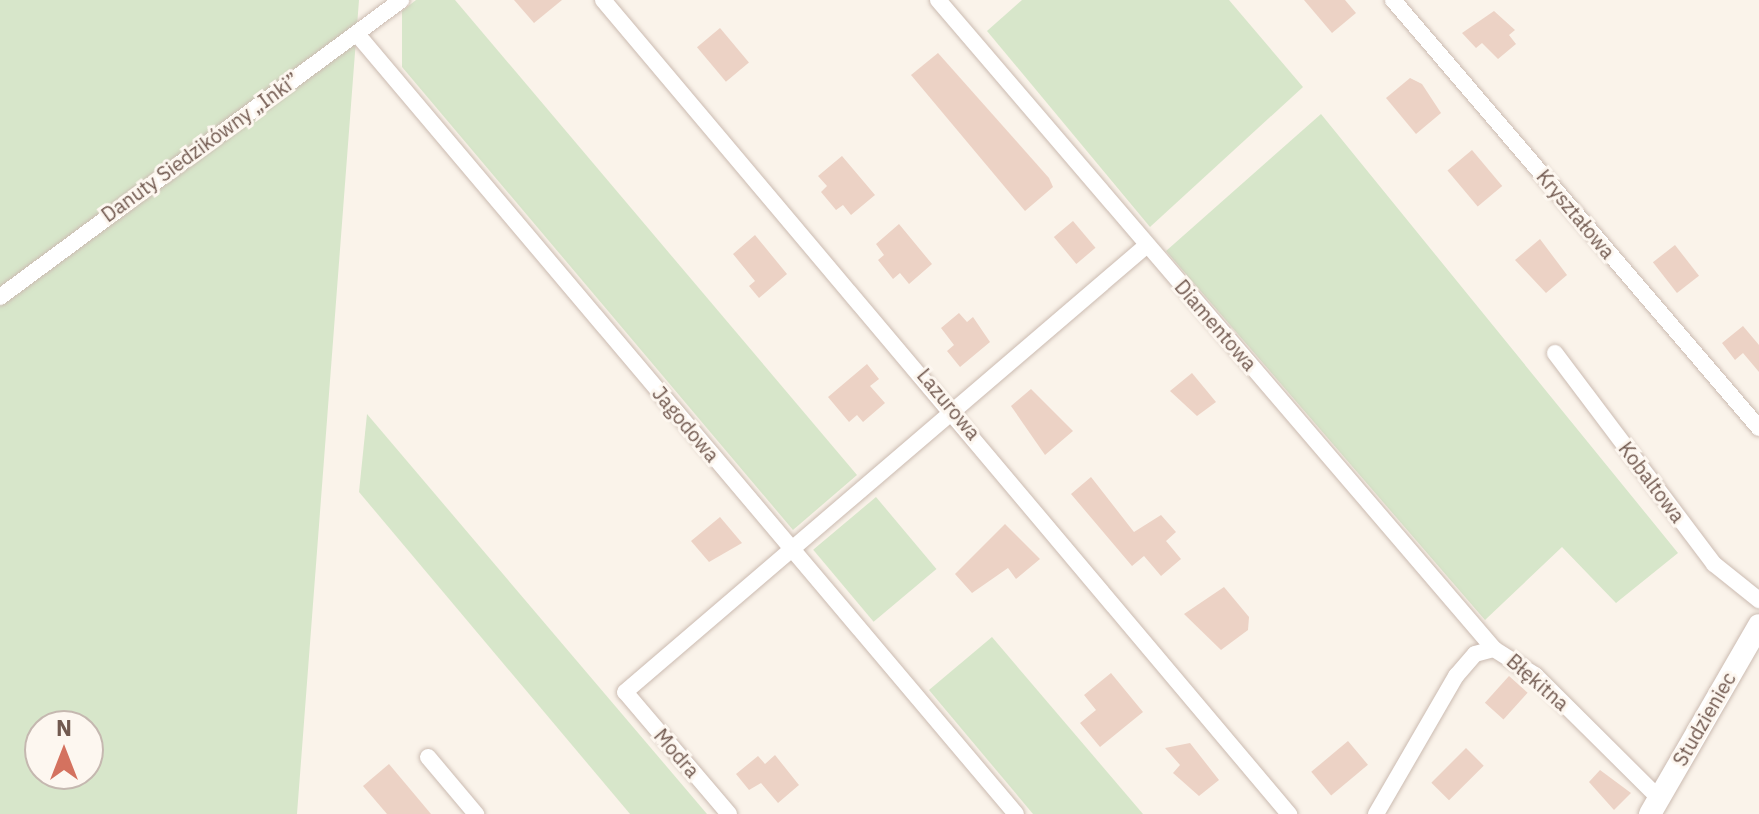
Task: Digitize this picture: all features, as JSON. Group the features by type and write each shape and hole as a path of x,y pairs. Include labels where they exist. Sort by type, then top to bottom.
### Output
{"street":[{"name":"Danuty Siedzikówny „Inki”","path":"0,297 401,0"},
{"name":"Lazurowa","path":"603,0 956,412 1289,814"},
{"name":"Diamentowa","path":"938,0 1494,649"},
{"name":"Kryształowa","path":"1393,0 1759,428"},
{"name":"Jagodowa","path":"357,34 1016,814"},
{"path":"792,549 956,412 1147,245"},
{"name":"Kobaltowa","path":"1555,353 1714,564 1759,600"},
{"name":"Modra","path":"729,814 625,692 792,549"},
{"name":"Studzieniec","path":"1655,806 1759,625"},
{"name":"Błękitna","path":"1376,814 1456,676 1475,654 1494,649 1535,675 1655,806"},
{"path":"428,757 476,814"}],"green space":[{"path":"0,0 359,0 297,814 0,814"},
{"path":"416,0 455,0 857,475 793,530 402,67 402,11"},
{"path":"1022,0 1229,0 1303,87 1150,227 987,31"},
{"path":"1321,114 1678,553 1616,603 1562,547 1485,620 1166,251"},
{"path":"367,414 707,814 630,814 359,492"},
{"path":"876,497 936,569 874,622 813,550"},
{"path":"992,637 1143,814 1033,814 929,690"}],"building":[{"path":"514,0 562,0 534,23"},
{"path":"1304,0 1345,0 1356,13 1332,33"},
{"path":"1494,11 1515,30 1509,35 1516,44 1498,59 1482,43 1476,48 1462,33"},
{"path":"720,28 749,62 726,82 697,47"},
{"path":"938,53 1049,178 1053,187 1025,211 911,75"},
{"path":"1410,78 1422,84 1441,113 1416,134 1386,98"},
{"path":"1472,150 1502,186 1478,207 1447,171"},
{"path":"842,156 875,195 851,215 843,205 836,210 821,192 827,186 818,176"},
{"path":"1073,221 1095,248 1076,264 1054,237"},
{"path":"899,224 932,264 909,284 900,273 893,279 878,260 884,255 876,244"},
{"path":"755,235 787,274 759,298 749,286 755,281 733,254"},
{"path":"1540,239 1567,275 1546,293 1515,260"},
{"path":"1675,245 1699,276 1677,293 1653,262"},
{"path":"959,313 967,322 973,317 990,342 960,367 947,351 954,345 941,328"},
{"path":"1743,326 1759,345 1759,372 1743,353 1735,360 1722,343"},
{"path":"867,364 879,379 870,386 885,403 863,422 857,415 849,422 828,397"},
{"path":"1192,373 1216,402 1197,416 1170,391"},
{"path":"1031,389 1073,431 1045,455 1011,406"},
{"path":"1091,477 1134,532 1161,515 1176,532 1166,541 1181,559 1161,576 1144,556 1132,566 1071,494"},
{"path":"720,517 742,543 709,562 691,541"},
{"path":"1005,524 1040,559 1016,579 1008,568 972,593 955,574"},
{"path":"1224,587 1249,617 1248,630 1221,650 1184,614"},
{"path":"1111,673 1143,712 1100,747 1080,723 1096,710 1084,695"},
{"path":"1509,676 1528,693 1503,719 1485,703"},
{"path":"1348,741 1368,765 1331,796 1311,772"},
{"path":"1190,743 1219,780 1199,796 1173,773 1180,765 1165,748"},
{"path":"1466,748 1484,766 1449,800 1431,783"},
{"path":"775,755 799,785 778,803 761,783 749,790 736,774 758,756 765,764"},
{"path":"389,764 431,814 387,814 363,786"},
{"path":"1600,770 1631,793 1614,810 1589,782"}]}
